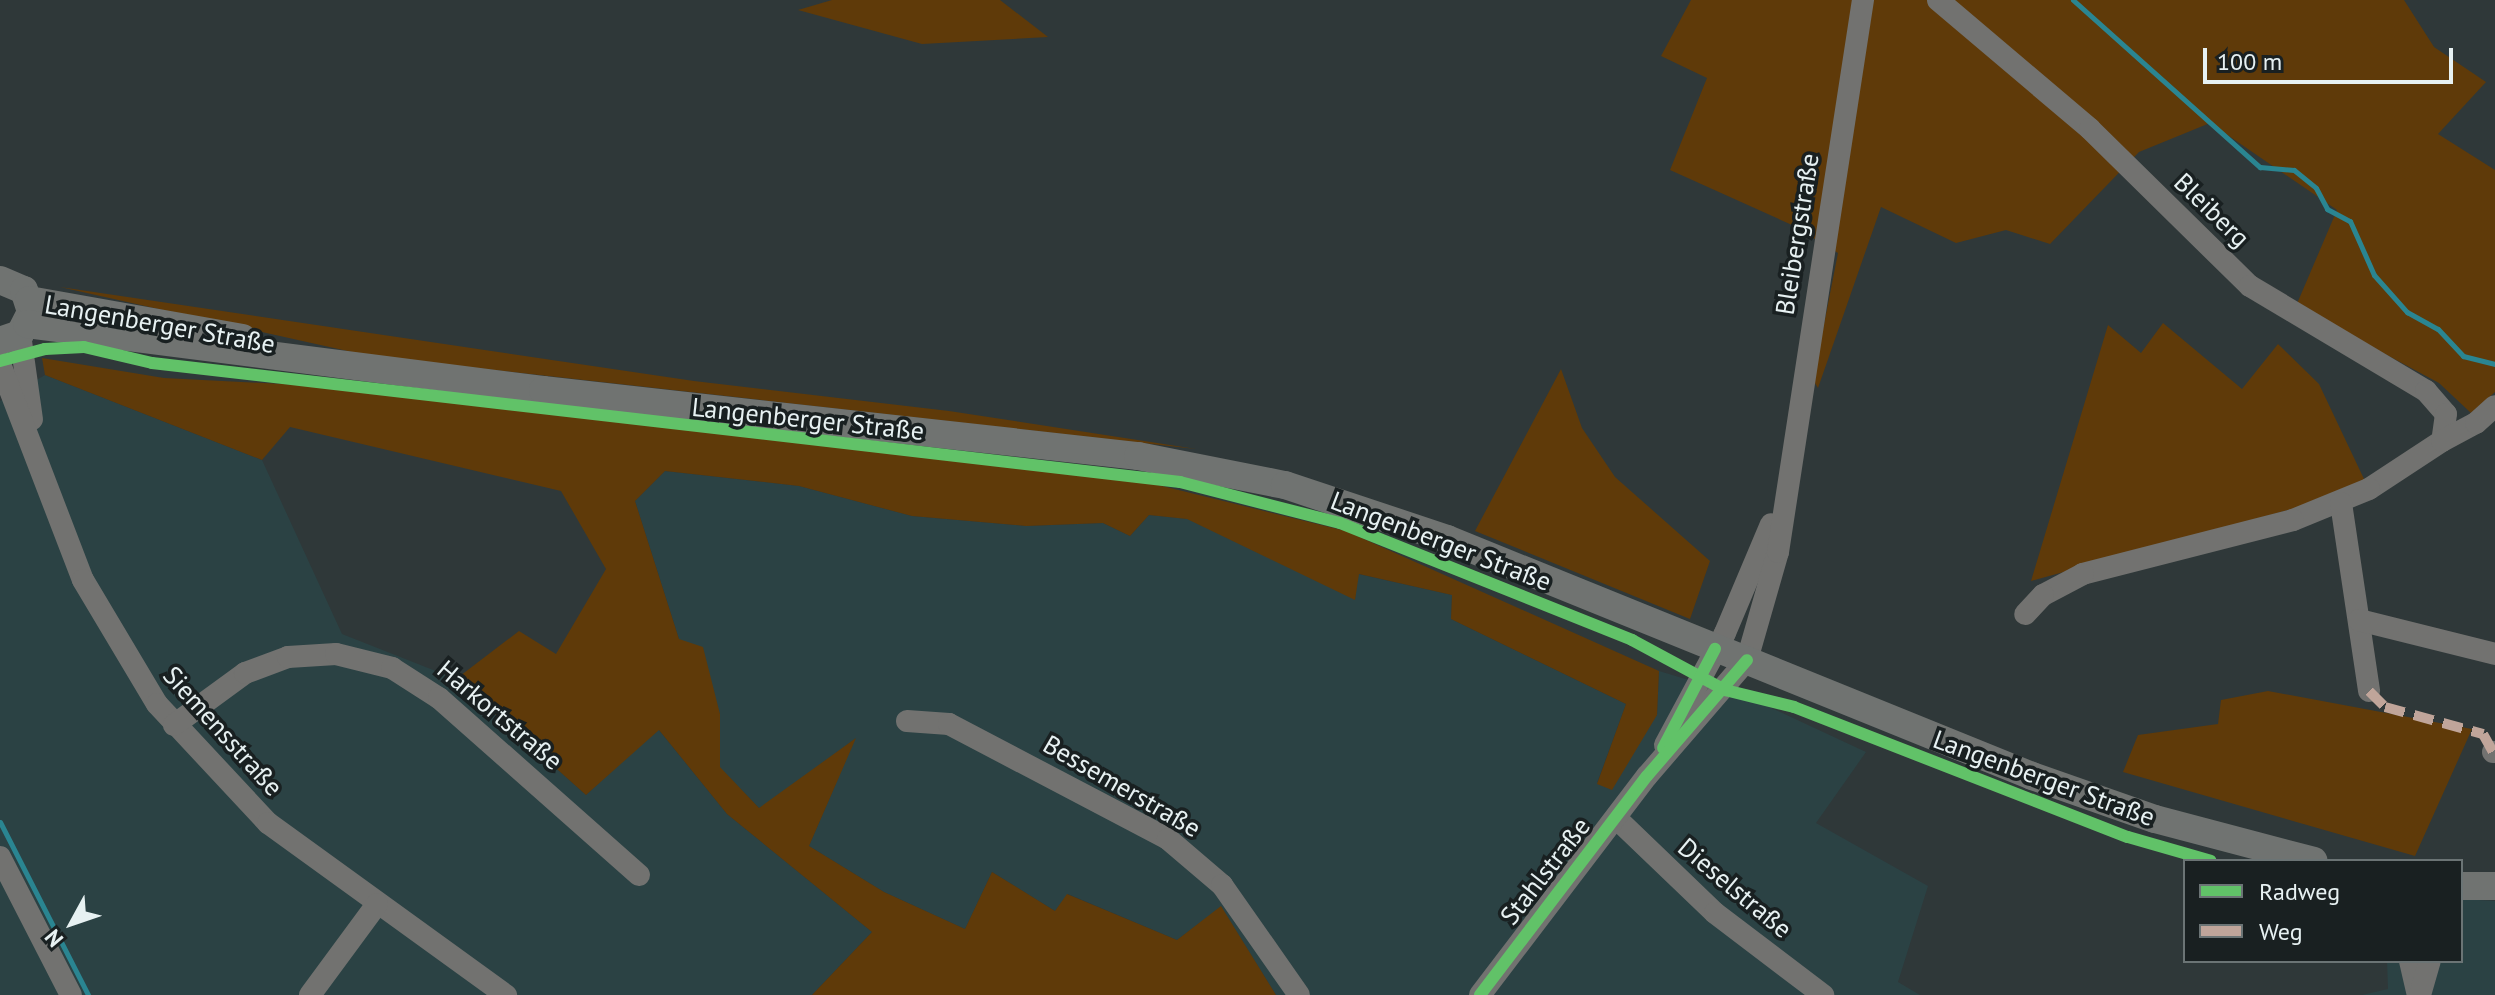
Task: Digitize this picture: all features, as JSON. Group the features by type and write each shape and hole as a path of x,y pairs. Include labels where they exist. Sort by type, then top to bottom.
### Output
{"main road":[{"path":"0,280 24,290 19,325"},
{"name":"Langenberger Straße","path":"19,325 1123,454 1232,473 1389,517 1952,745 2155,819 2306,859"},
{"path":"2463,886 2495,886"}],"street":[{"name":"Bleibergstraße","path":"1747,660 1778,552 1786,477 1863,0"},
{"name":"Bleiberg","path":"1938,0 2090,129 2250,286 2426,391 2446,414 2442,441"},
{"name":"Siemensstraße","path":"19,325 35,452"},
{"name":"Siemensstraße","path":"0,364 96,607 174,725 250,807 377,904 506,995"},
{"path":"2025,614 2043,595 2083,574 2243,535 2341,503 2476,423 2495,406"},
{"name":"Bleibergstraße","path":"1715,649 1764,547 1786,477"},
{"path":"2341,503 2369,691"},
{"path":"2359,620 2495,654"},
{"name":"Stahlstraße","path":"1647,776 1715,649"},
{"name":"Harkortstraße","path":"174,725 245,673 288,657 336,654 392,668 439,698 639,875"},
{"name":"Stahlstraße","path":"1480,995 1647,776 1747,660"},
{"name":"Bessemerstraße","path":"907,721 949,724 1168,839 1222,885 1299,995"},
{"name":"Dieselstraße","path":"1616,818 1715,913 1823,995"},
{"path":"0,857 71,995"},
{"path":"310,995 377,904"},
{"path":"2411,963 2419,995"},
{"path":"2419,995 2429,963"}],"shaded area":[{"path":"832,0 1000,0 1048,37 922,44 798,10"},
{"path":"1691,0 2404,0 2434,47 2486,82 2438,134 2495,170 2495,392 2471,413 2439,383 2296,306 2337,210 2210,123 2139,152 2050,244 2006,230 1956,243 1881,207 1818,388 1813,380 1838,253 1792,225 1670,170 1707,78 1661,56"},
{"path":"60,287 694,381 949,411 1196,449 370,356"},
{"path":"2163,323 2242,389 2278,344 2319,384 2364,479 2339,496 2031,581 2108,325 2141,353"},
{"path":"42,358 164,378 302,385 1154,484 1346,531 1659,671 1657,715 1612,790 1597,784 1626,704 1451,619 1452,595 1359,574 1355,600 1187,519 1149,515 1130,536 1103,523 1026,526 912,516 799,486 665,471 635,501 679,639 703,647 720,714 720,767 759,808 856,738 809,846 884,892 965,929 992,872 1055,911 1067,894 1177,940 1221,906 1276,995 812,995 872,932 727,814 659,730 586,795 456,679 519,631 556,654 606,569 561,491 290,427 262,460 45,375"},
{"path":"1561,369 1582,428 1615,477 1710,561 1690,619 1475,531"},
{"path":"45,375 262,460 342,634 456,679 586,795 658,729 727,814 872,932 812,995 0,995 0,401"},
{"path":"665,471 799,486 912,516 1026,526 1103,523 1130,536 1149,515 1188,519 1355,599 1358,574 1452,595 1451,619 1626,704 1597,783 1657,715 1659,671 1752,699 1866,752 1816,823 1928,886 1898,982 1920,995 1276,995 1221,907 1177,940 1068,894 1055,911 992,872 965,929 884,892 809,846 855,739 760,809 719,767 720,714 679,639 635,501"},
{"path":"2268,691 2472,729 2415,856 2123,772 2138,735 2218,724 2221,700"},
{"path":"2463,899 2495,901 2495,995 2362,995 2388,989 2387,963 2463,963"}],"waterway":[{"path":"2073,0 2260,167 2294,170 2316,188 2327,209 2350,221 2374,275 2407,312 2438,329 2463,356 2495,364"},
{"path":"0,822 88,995"}],"marked path":[{"path":"2369,691 2385,707 2483,734 2493,752"}],"cycle path":[{"path":"0,361 45,349 84,347 152,363 1180,482 1340,523 1632,640 1725,690 1794,707 2128,837 2204,859"},
{"path":"1663,748 1715,649"},
{"path":"1480,995 1647,776 1747,660"}]}
